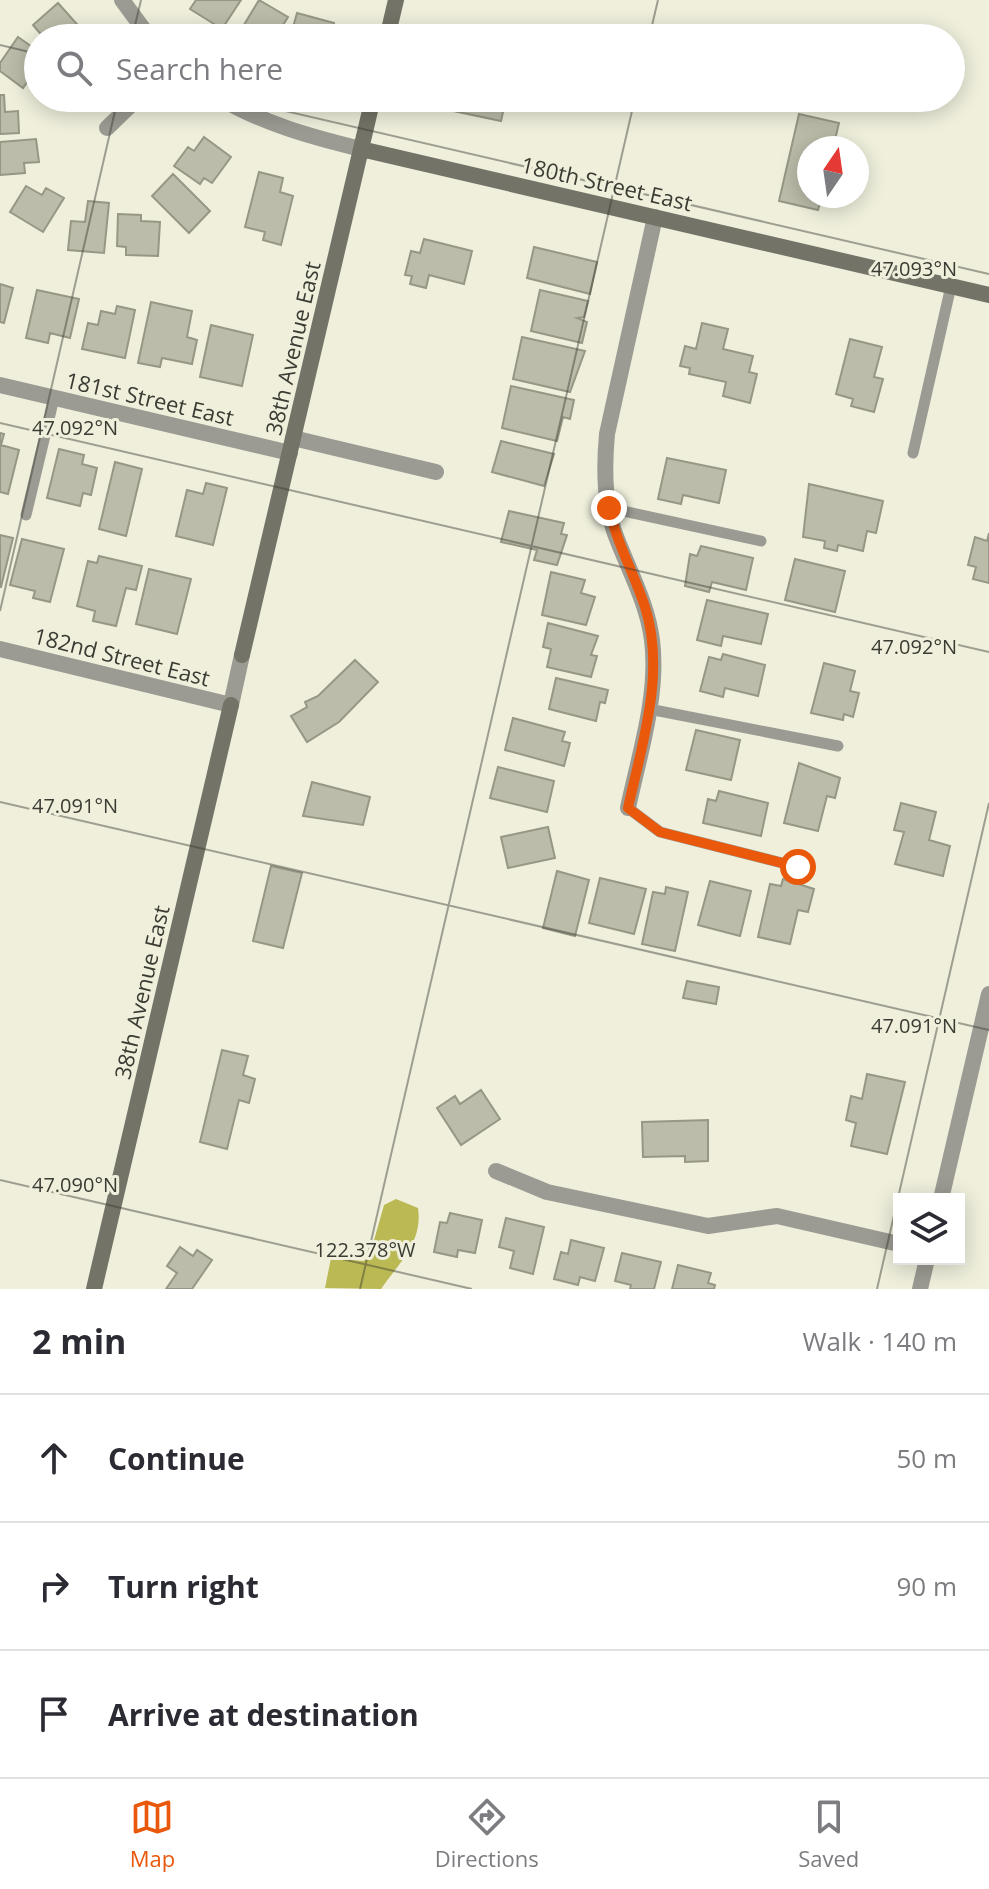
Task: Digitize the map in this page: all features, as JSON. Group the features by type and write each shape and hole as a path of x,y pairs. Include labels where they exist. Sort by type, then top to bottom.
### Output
{"street":[{"path":"122,0 140,24"},
{"path":"390,24 396,0"},
{"path":"107,128 124,112"},
{"name":"180th Street East","path":"247,112 309,137 989,295"},
{"name":"38th Avenue East","path":"242,655 370,112"},
{"path":"628,808 649,709 652,640 645,608 613,529 609,508 607,434 655,217"},
{"name":"181st Street East","path":"0,385 292,446 436,472"},
{"name":"182nd Street East","path":"0,649 231,705 242,655"},
{"name":"38th Avenue East","path":"94,1289 231,705"},
{"path":"942,1193 989,994"},
{"path":"496,1171 547,1192 708,1226 777,1216 893,1243"},
{"path":"920,1289 926,1265"}],"lane":[{"path":"913,453 951,286"},
{"path":"26,515 54,398"},
{"path":"609,508 761,541"},
{"path":"649,709 838,746"},
{"path":"628,808 660,832 798,867"}],"shaded area":[{"path":"396,1199 418,1208 419,1220 408,1252 381,1289 325,1288 331,1258 363,1261 369,1258 384,1205"}],"building":[{"path":"196,0 241,0 225,24 214,24 190,9"},
{"path":"259,0 288,17 284,24 244,24"},
{"path":"58,3 77,24 34,24"},
{"path":"297,13 334,23 334,24 294,24"},
{"path":"18,37 24,41 23,88 0,71 0,63"},
{"path":"0,95 4,95 5,112 18,111 19,133 0,134"},
{"path":"458,112 503,112 501,121"},
{"path":"799,114 839,123 836,136 797,136 797,205 779,201"},
{"path":"204,137 231,157 212,183 204,178 200,184 174,166 188,147 194,151"},
{"path":"36,139 39,162 24,163 25,173 0,175 0,142"},
{"path":"259,172 283,178 280,192 293,196 281,245 263,240 265,232 245,227"},
{"path":"173,174 210,211 189,233 152,196"},
{"path":"26,186 42,195 46,188 64,198 43,232 10,212"},
{"path":"88,201 109,203 104,253 68,250 71,221 85,222"},
{"path":"118,214 141,215 141,221 160,222 158,256 126,255 126,247 117,246"},
{"path":"424,239 472,251 464,284 429,275 426,288 410,284 412,276 405,275 411,251 420,253"},
{"path":"534,247 597,262 590,294 527,278"},
{"path":"0,284 13,288 4,323 0,322"},
{"path":"37,290 79,299 70,338 50,333 48,343 26,338"},
{"path":"540,290 588,301 584,317 577,318 587,322 582,343 531,331"},
{"path":"151,302 192,311 187,337 197,340 192,364 162,358 160,367 138,363"},
{"path":"117,306 135,310 125,358 82,349 88,323 98,325 101,311 115,314"},
{"path":"702,323 728,329 723,349 753,356 749,372 757,374 750,403 723,396 726,382 689,374 690,368 680,366 685,346 696,349"},
{"path":"211,325 253,335 242,386 200,377"},
{"path":"522,337 585,351 570,392 513,379"},
{"path":"850,339 882,347 874,377 883,379 874,412 851,406 853,399 836,394"},
{"path":"511,386 574,400 570,419 563,417 557,441 502,428"},
{"path":"0,433 4,434 1,445 19,450 8,494 0,492"},
{"path":"501,441 554,454 544,486 492,472"},
{"path":"59,449 84,455 82,464 97,468 91,495 83,493 80,506 47,498"},
{"path":"667,458 726,470 719,503 683,495 681,504 658,499"},
{"path":"115,462 142,469 126,536 99,529"},
{"path":"206,483 227,488 213,545 176,536 187,490 203,494"},
{"path":"809,484 883,501 876,533 867,531 863,551 838,545 837,551 824,548 825,541 803,537"},
{"path":"509,511 564,523 561,534 567,535 557,565 534,560 537,550 501,542"},
{"path":"989,533 989,583 973,579 976,567 968,565 975,537 987,541"},
{"path":"0,535 13,538 1,587 0,587"},
{"path":"22,539 64,549 50,602 33,598 35,591 10,585"},
{"path":"701,546 753,558 746,590 712,582 709,592 685,586 690,554 697,556"},
{"path":"99,556 142,566 136,590 126,588 116,626 93,621 95,611 77,606 88,561 97,563"},
{"path":"795,559 845,571 835,612 785,600"},
{"path":"149,569 191,579 177,634 136,624"},
{"path":"551,572 585,580 581,593 595,597 586,625 542,615"},
{"path":"707,600 768,614 761,644 723,636 721,646 697,640"},
{"path":"548,623 598,636 591,655 597,656 591,677 547,667 551,649 543,647"},
{"path":"723,654 765,665 758,696 725,688 723,697 700,691 709,657 721,660"},
{"path":"355,660 378,682 339,722 307,742 291,716 307,707 305,702 318,696"},
{"path":"824,663 855,671 850,691 859,693 853,717 844,714 843,720 811,713"},
{"path":"556,678 608,690 605,703 600,702 596,721 549,709"},
{"path":"513,718 565,732 562,741 570,743 564,766 505,750"},
{"path":"696,730 740,740 731,780 686,770"},
{"path":"799,763 840,778 835,798 827,796 818,831 784,823"},
{"path":"498,767 554,781 547,812 490,798"},
{"path":"312,782 370,797 363,825 303,816"},
{"path":"719,791 768,803 761,836 703,823 708,799 716,801"},
{"path":"901,803 936,812 929,840 950,846 943,876 895,864 904,832 894,830"},
{"path":"548,827 555,858 508,868 501,837"},
{"path":"271,866 302,873 283,948 253,941"},
{"path":"557,871 589,880 575,936 543,928"},
{"path":"600,878 646,889 634,934 589,923"},
{"path":"783,879 814,889 808,912 798,910 790,944 758,937 770,884 781,886"},
{"path":"710,881 751,891 740,936 698,925"},
{"path":"666,887 688,892 675,951 642,944 653,892 665,894"},
{"path":"687,981 719,987 716,1004 683,998"},
{"path":"222,1050 248,1056 243,1075 255,1079 249,1103 239,1100 227,1149 200,1142"},
{"path":"867,1074 905,1082 887,1154 851,1146 856,1123 846,1120 851,1096 862,1099"},
{"path":"481,1090 500,1119 461,1145 437,1108 455,1096 460,1104"},
{"path":"708,1120 708,1161 685,1162 685,1156 643,1157 642,1122"},
{"path":"450,1213 482,1220 475,1253 458,1250 457,1257 434,1252 440,1222 447,1223"},
{"path":"506,1218 544,1227 533,1274 510,1268 514,1251 499,1247"},
{"path":"571,1240 604,1248 595,1281 580,1277 578,1285 554,1279 561,1252 568,1254"},
{"path":"180,1247 193,1256 197,1250 212,1260 192,1289 166,1289 177,1273 167,1266"},
{"path":"622,1253 661,1262 654,1289 630,1289 631,1285 615,1281"},
{"path":"678,1265 711,1273 708,1283 715,1285 714,1289 672,1289"}],"route":[{"path":"609,508 613,529 645,608 652,640 649,709 628,808 660,832 798,867"}]}
